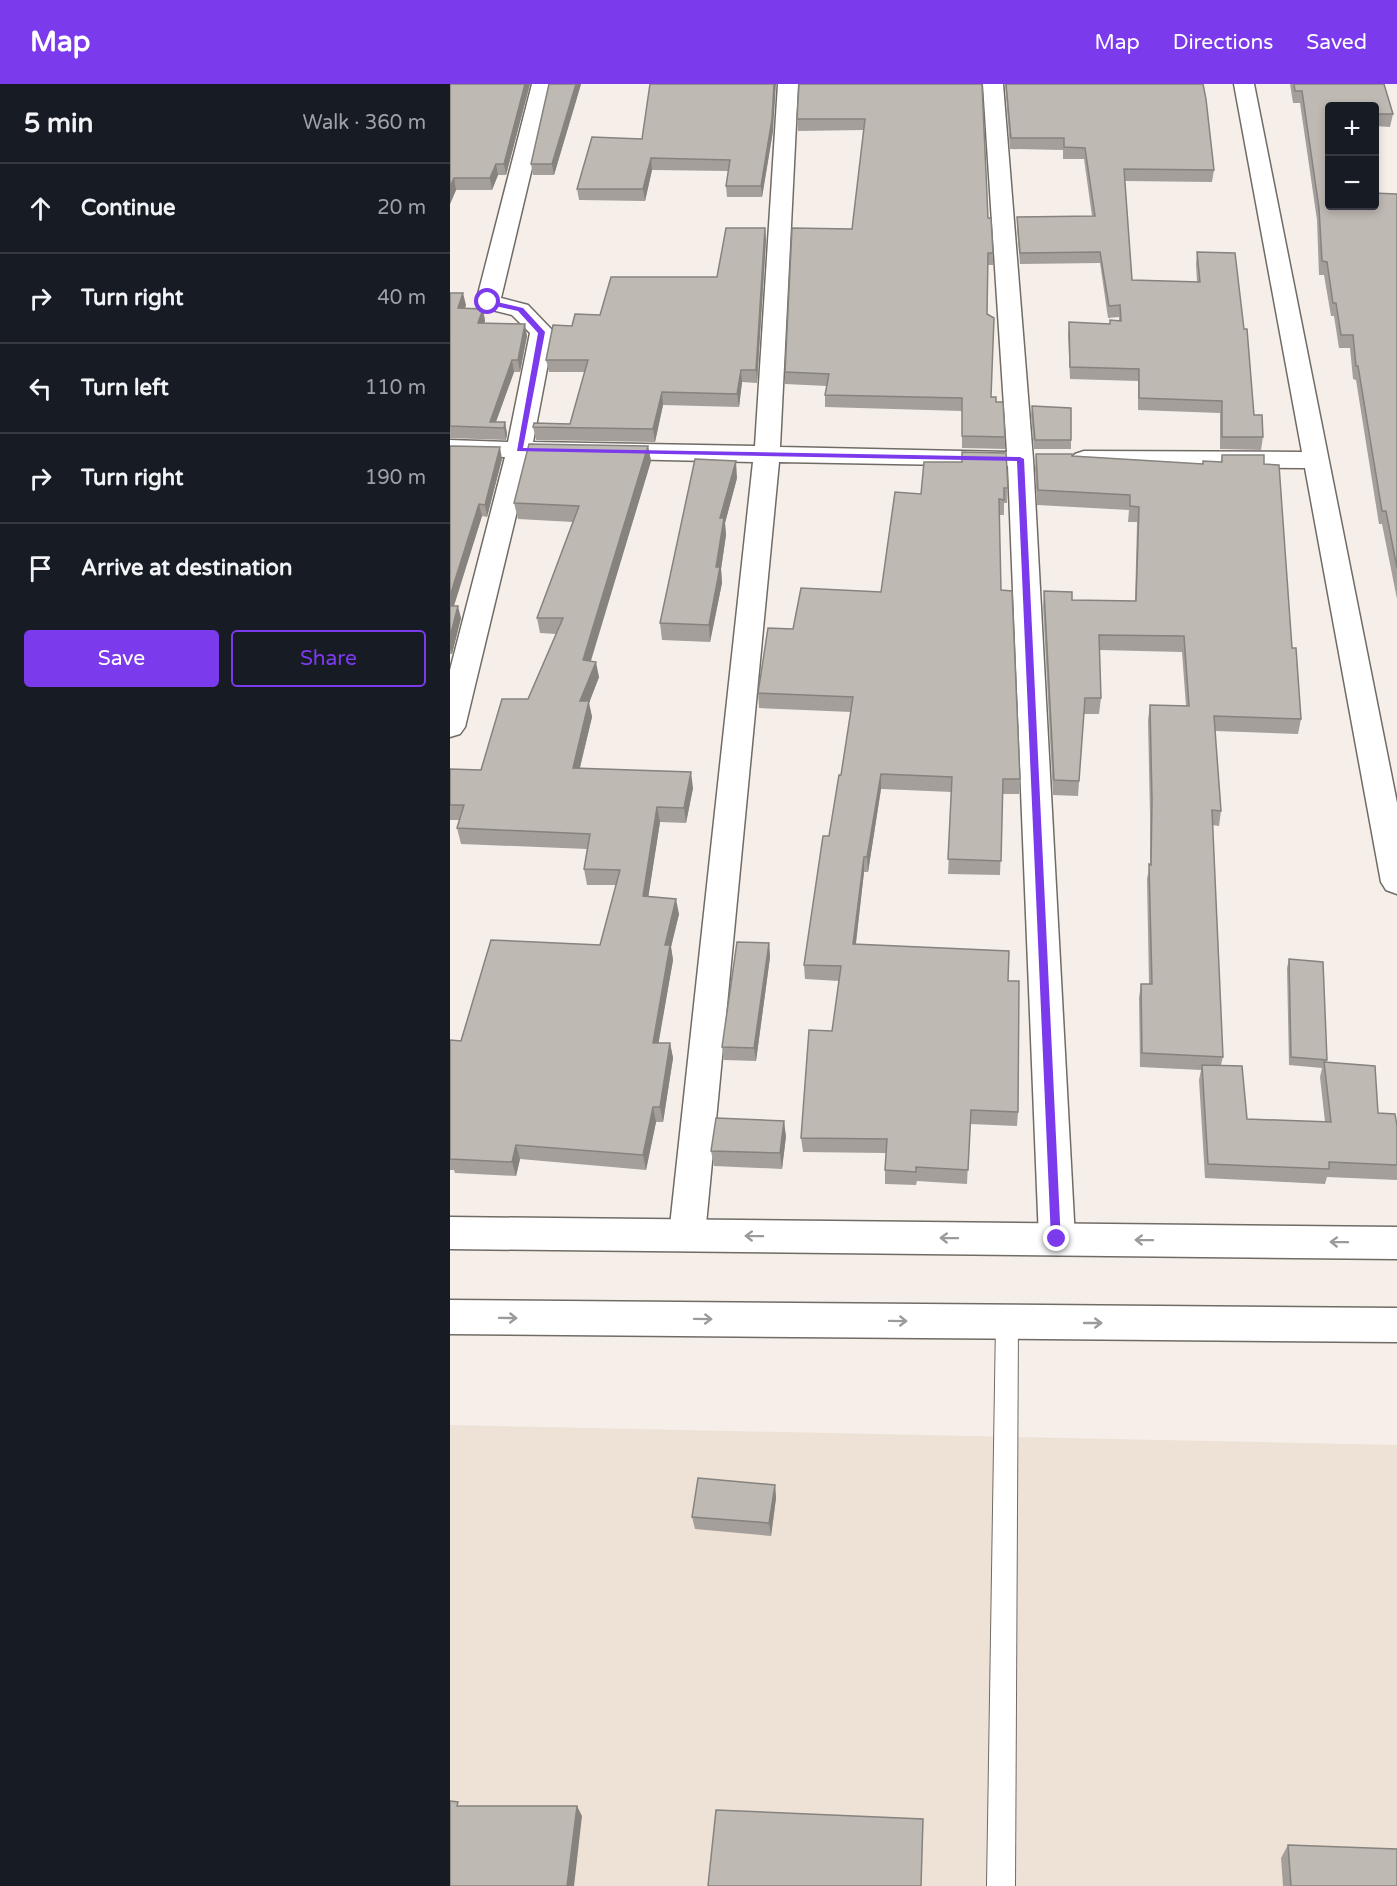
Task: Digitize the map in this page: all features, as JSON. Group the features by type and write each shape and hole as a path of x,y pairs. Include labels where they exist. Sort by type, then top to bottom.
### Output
{"street":[{"path":"450,727 519,450 542,332 520,310 488,302 542,84"},
{"path":"687,1235 767,454 788,84"},
{"path":"993,84 1040,459 1057,1239"},
{"path":"1244,84 1397,882"},
{"path":"450,448 1040,459 1316,460"},
{"path":"450,1233 1397,1243"},
{"path":"450,1317 1397,1325"}],"lane":[{"path":"1001,1886 1007,1322"}],"shaded area":[{"path":"450,1425 1397,1445 1397,1886 450,1886"}],"building":[{"path":"450,84 525,84 504,164 496,164 490,178 454,178 450,187"},
{"path":"549,84 576,84 552,164 531,164"},
{"path":"650,84 774,84 772,119 761,186 726,186 730,160 651,158 643,189 577,189 592,137 642,139"},
{"path":"799,84 982,84 988,218 991,218 993,253 988,253 987,314 994,318 991,397 996,397 996,402 1003,402 1005,437 962,436 962,398 825,395 829,374 785,372 792,228 852,229 865,119 797,119"},
{"path":"1006,84 1203,84 1214,170 1124,169 1132,280 1200,282 1197,252 1235,253 1244,329 1247,329 1254,415 1262,415 1263,437 1222,437 1222,401 1139,398 1139,369 1070,367 1069,322 1110,324 1110,320 1121,321 1120,305 1109,306 1100,252 1020,253 1017,217 1095,216 1085,148 1064,147 1064,138 1011,138"},
{"path":"1294,84 1384,84 1393,114 1379,114 1379,102 1325,102 1325,210 1379,210 1379,193 1397,194 1397,568 1386,511 1382,511 1358,366 1356,366 1353,335 1341,335 1336,303 1333,303 1327,262 1322,261 1319,208 1302,91 1295,91"},
{"path":"726,228 765,228 756,370 741,370 737,394 662,392 653,429 533,427 534,423 570,424 588,360 546,360 553,325 572,326 575,314 600,315 611,277 717,277"},
{"path":"450,293 463,293 458,308 483,309 478,323 525,324 518,360 512,360 490,422 505,422 504,428 450,426"},
{"path":"1032,406 1071,408 1071,440 1035,440"},
{"path":"529,444 648,446 583,660 596,662 580,701 589,701 573,768 691,772 684,808 657,807 643,896 676,899 665,945 670,945 653,1043 670,1043 660,1107 653,1107 643,1155 516,1145 512,1162 450,1159 450,1040 461,1041 491,940 600,945 620,870 584,869 590,834 457,828 464,805 450,805 450,769 481,770 502,699 528,699 563,618 537,618 579,506 514,503"},
{"path":"450,446 500,447 485,505 479,504 450,596"},
{"path":"962,452 1006,453 1008,488 1004,488 1004,500 999,499 1001,590 1012,591 1020,779 1003,779 1001,861 948,859 952,777 881,774 867,857 864,857 853,944 1009,951 1008,981 1019,981 1018,1112 971,1110 968,1170 916,1167 916,1172 885,1170 887,1139 801,1138 809,1030 832,1031 841,966 804,965 823,836 829,836 853,697 758,693 768,628 793,629 801,588 881,592 895,492 921,494 924,462 962,462"},
{"path":"1036,454 1072,454 1072,456 1203,464 1203,461 1222,462 1222,455 1264,455 1264,464 1279,465 1292,648 1296,648 1301,719 1214,716 1221,811 1212,810 1223,1057 1142,1053 1141,984 1152,984 1149,864 1151,865 1152,800 1150,705 1189,706 1184,636 1099,635 1101,698 1085,698 1079,781 1054,780 1044,591 1072,592 1072,600 1136,601 1139,507 1130,506 1130,495 1038,490"},
{"path":"695,459 736,461 720,518 724,518 716,567 720,567 709,625 660,623"},
{"path":"450,606 458,606 450,637"},
{"path":"737,942 769,943 754,1048 722,1047"},
{"path":"1289,959 1323,962 1327,1060 1291,1057"},
{"path":"1324,1062 1375,1066 1378,1113 1395,1114 1397,1165 1329,1162 1329,1169 1208,1164 1202,1065 1242,1066 1247,1119 1331,1122"},
{"path":"716,1118 784,1121 780,1153 711,1151"},
{"path":"698,1478 775,1485 769,1523 692,1517"},
{"path":"450,1801 458,1802 457,1806 577,1806 567,1886 450,1886"},
{"path":"716,1810 923,1819 921,1886 708,1886"},
{"path":"1288,1845 1397,1849 1397,1886 1291,1886"}],"route":[{"path":"488,302 520,310 542,332 519,450 1020,459 1057,1239"}]}
